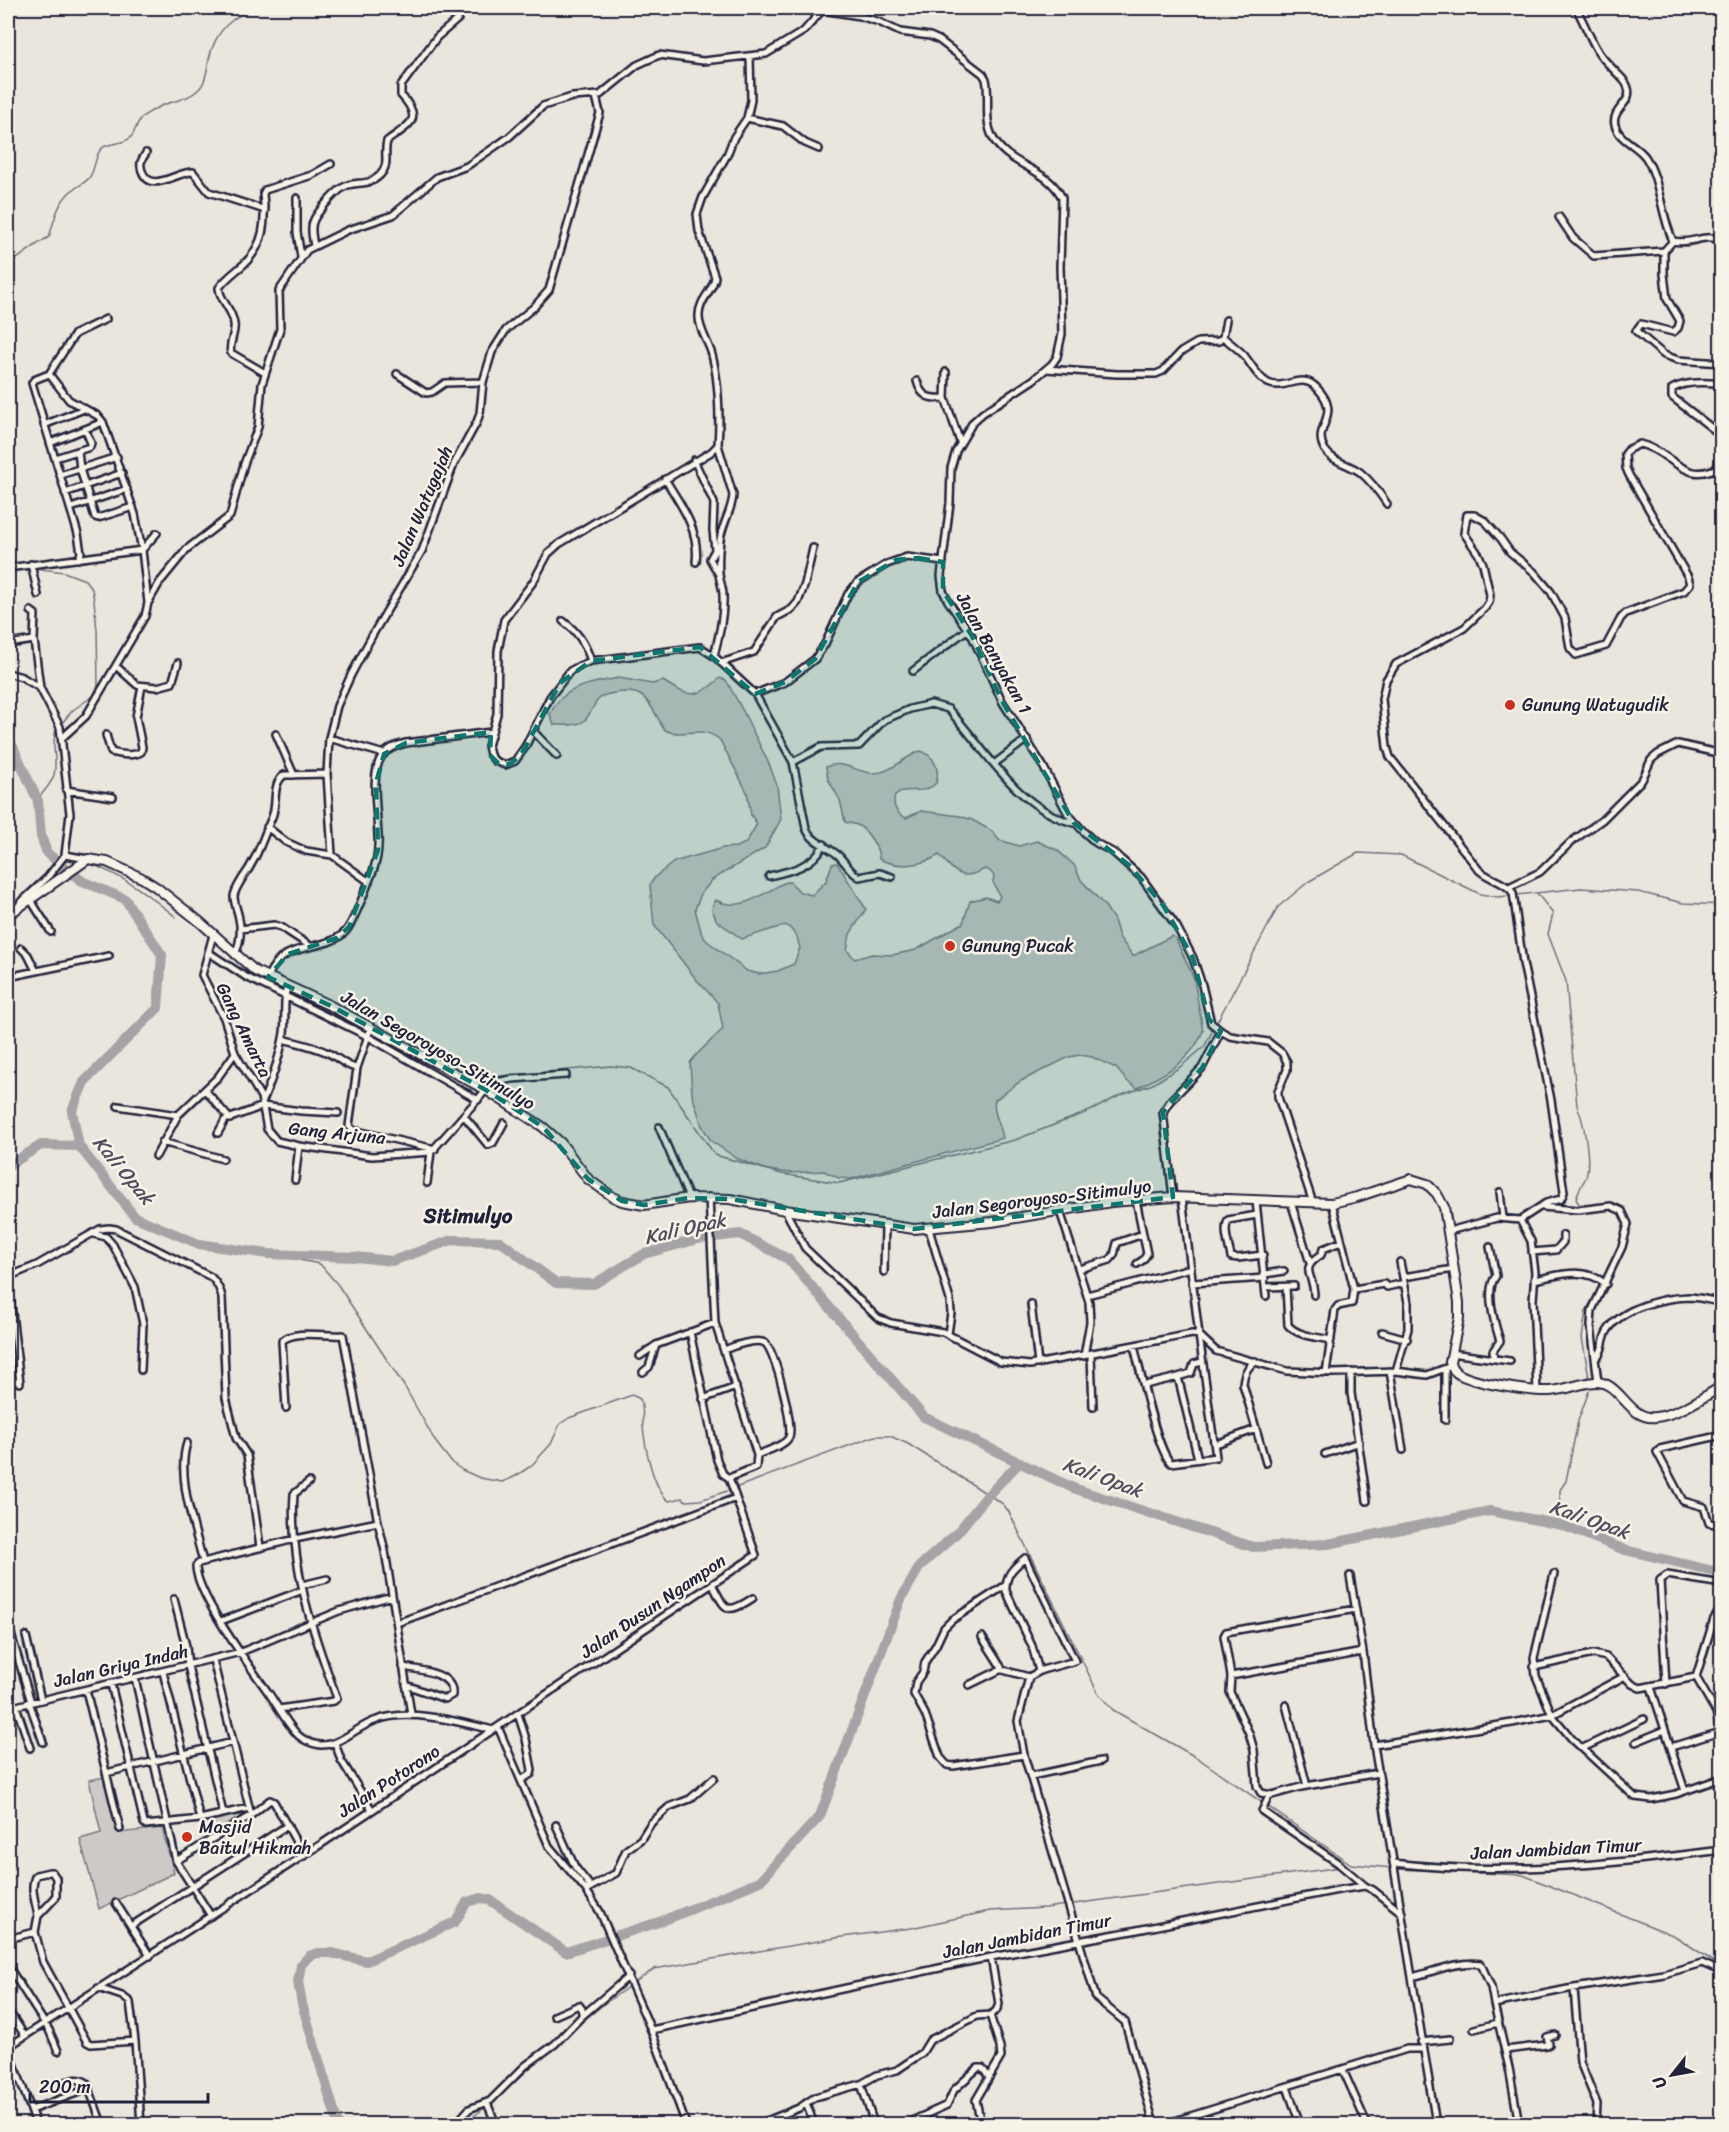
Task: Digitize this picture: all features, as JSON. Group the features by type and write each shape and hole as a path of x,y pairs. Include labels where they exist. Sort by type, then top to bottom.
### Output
{"main road":[{"path":"9,914 30,899 50,880 85,861"},
{"name":"Jalan Segoroyoso-Sitimulyo","path":"85,861 107,862 142,878 184,908 249,967 268,978 331,1005 483,1089 552,1135 588,1179 622,1201 644,1205 709,1197 885,1225 929,1229 992,1222 1136,1200 1173,1197 1332,1203 1365,1195 1405,1180 1417,1180 1427,1184 1437,1194 1444,1207 1449,1231 1459,1312 1448,1367"},
{"path":"1448,1367 1467,1377 1537,1391 1550,1391 1598,1382 1605,1383 1637,1413 1655,1418 1686,1407 1722,1386"}],"street":[{"path":"62,738 86,716 141,626 148,603 160,582 187,549 230,516 244,464 258,427 262,384 280,328 279,291 307,250 357,226 393,215 437,177 467,166 509,137 543,106 572,97 596,96 603,93 638,65 659,55 702,61 766,54 804,31 823,8"},
{"name":"Jalan Banyakan 1","path":"823,8 870,19 900,32 930,36 948,45 986,79 991,133 1000,147 1015,161 1050,180 1059,190 1063,205 1060,267 1062,334 1057,357 1046,369 1019,390 983,413 973,422 960,442 951,468 941,576 948,601 968,630 1002,700 1074,823 1096,843 1129,865 1162,904 1177,927 1193,958 1211,1023 1221,1032"},
{"path":"1576,8 1599,52 1628,86 1629,94 1616,112 1614,122 1617,131 1644,156 1654,174 1659,200 1673,241"},
{"path":"314,246 312,224 322,207 343,188 369,182 379,177 386,167 387,141 409,123 414,114 413,109 401,95 401,86 437,37 458,19"},
{"path":"719,574 722,530 733,495 718,445 718,396 715,370 699,314 703,298 715,281 715,277 699,231 697,214 703,197 734,137 747,118 751,100 750,56"},
{"name":"Jalan Watugajah","path":"332,855 327,774 329,738 337,706 351,675 422,551 450,473 477,422 483,382 498,341 506,330 534,307 549,290 600,112 596,96"},
{"path":"747,118 783,126 805,143 819,149"},
{"path":"146,153 141,166 145,177 152,181 160,182 193,172 209,192 265,210"},
{"path":"266,373 231,352 230,346 235,324 219,292 221,284 248,261 259,245 265,210 263,194 265,190 312,176 331,164"},
{"path":"297,198 297,232 301,257"},
{"path":"1559,217 1573,238 1594,256 1664,251"},
{"path":"1673,241 1690,243 1705,237 1718,239 1722,243"},
{"path":"1673,241 1664,251 1664,274 1667,298 1680,321 1678,328 1673,332 1641,324 1636,331 1664,355 1678,360 1722,363"},
{"path":"78,559 81,553 71,508 32,383 50,374 72,336 106,320"},
{"path":"1046,369 1156,374 1163,371 1181,352 1198,342 1219,341 1223,337 1226,320"},
{"path":"1223,337 1243,354 1265,382 1276,386 1306,381 1314,385 1328,404 1329,409 1322,436 1325,450 1330,457 1348,464 1370,480 1387,504"},
{"path":"946,372 945,398 960,442"},
{"path":"50,374 67,398 98,416 103,422 133,507 142,550 148,603"},
{"path":"397,374 426,393 432,392 445,382 483,382"},
{"path":"917,381 923,394 928,398 945,398"},
{"path":"1722,384 1678,385 1672,389 1672,397 1722,436"},
{"path":"44,424 84,409"},
{"path":"50,442 103,422"},
{"path":"55,458 88,448 91,445 85,429"},
{"path":"1449,1231 1503,1218 1511,1221 1520,1220 1540,1206 1561,1199 1564,1192 1551,1100 1540,1053 1513,893 1509,887 1479,870 1390,757 1384,723 1383,686 1396,664 1464,628 1489,602 1490,595 1483,564 1464,533 1467,515 1474,515 1485,521 1510,552 1534,572 1551,592 1565,618 1570,648 1576,655 1582,655 1606,646 1626,613 1684,591 1690,584 1629,475 1625,454 1635,445 1640,444 1694,473 1707,473 1722,465"},
{"path":"718,445 714,450 694,460 559,544 548,554 533,582 504,620 498,651 497,714 488,746 490,755 495,761 505,765 515,761 560,683 570,671 591,661 694,646 705,649 755,694 793,762 806,828 813,839 841,857 859,878 880,873 892,877"},
{"path":"78,452 80,469 95,517 133,507"},
{"path":"60,475 117,457"},
{"path":"694,460 714,503 715,550 710,559 719,574 724,597 714,656"},
{"path":"65,493 122,473"},
{"path":"665,479 694,531 696,562"},
{"path":"71,508 127,489"},
{"path":"8,568 142,550 157,533"},
{"path":"721,663 754,652 777,617 792,609 798,602 805,584 813,548"},
{"path":"755,694 785,682 814,658 825,644 848,594 858,582 887,564 907,557 943,562"},
{"path":"31,564 38,595"},
{"path":"9,914 50,880 63,857 70,814 62,738 59,725 40,688 34,640 35,614 31,611"},
{"path":"563,621 582,638 591,661"},
{"path":"913,671 968,630"},
{"path":"8,644 34,640"},
{"path":"116,666 133,683 157,687 172,683 178,663"},
{"path":"8,673 22,677 40,688"},
{"path":"106,735 111,752 126,755 141,752 136,717 142,686"},
{"path":"793,762 820,747 859,746 884,720 910,709 931,704 948,709 994,764 1041,809 1074,823"},
{"path":"533,731 557,756"},
{"path":"268,978 278,961 288,954 337,938 349,927 378,850 376,783 379,763 384,753 406,743 491,732"},
{"path":"276,734 294,775"},
{"path":"329,738 384,753"},
{"path":"994,764 1027,740"},
{"path":"1509,887 1540,872 1575,839 1602,820 1642,780 1651,760 1658,754 1678,744 1722,754"},
{"path":"235,955 239,945 240,929 234,896 257,856 276,807 276,786 279,779 284,775 327,774"},
{"path":"66,790 113,797"},
{"path":"267,827 286,842 306,851 332,855 368,881"},
{"path":"769,876 798,869 818,856 824,844"},
{"name":"Jalan Segoroyoso-Sitimulyo","path":"63,857 85,861"},
{"path":"30,899 51,932"},
{"path":"240,929 281,927 310,946"},
{"name":"Gang Amarta","path":"213,935 202,975 224,1018 235,1053 263,1104"},
{"path":"21,948 28,955 36,971"},
{"path":"208,952 238,973 367,1036 478,1100"},
{"path":"8,977 109,956"},
{"path":"263,1104 278,1063 283,1039 287,986"},
{"path":"371,1027 357,1068 348,1123 350,1128 433,1151"},
{"path":"1173,1197 1163,1112 1165,1106 1202,1068 1221,1032 1230,1036 1268,1042 1282,1053 1287,1062 1287,1070 1278,1091 1278,1097 1313,1203"},
{"path":"283,1039 323,1050 350,1067 357,1068"},
{"path":"156,1156 178,1114 220,1074 235,1053"},
{"path":"427,1183 433,1151 465,1117 489,1083 512,1079 566,1076"},
{"path":"205,1090 230,1119"},
{"path":"218,1133 223,1122 263,1104 301,1111 338,1113"},
{"name":"Gang Arjuna","path":"263,1104 267,1129 277,1141 375,1156 433,1151"},
{"path":"118,1106 178,1114"},
{"path":"465,1117 488,1145 493,1143 504,1123"},
{"path":"659,1128 689,1198"},
{"path":"162,1142 223,1159"},
{"path":"296,1180 299,1146"},
{"path":"1500,1192 1503,1218"},
{"path":"709,1197 715,1323 757,1455 756,1467 729,1478"},
{"path":"1134,1347 1160,1441 1168,1460 1171,1463 1216,1457 1216,1444 1198,1335 1182,1197"},
{"path":"1136,1200 1147,1254 1137,1264"},
{"path":"1256,1201 1266,1296"},
{"path":"1291,1202 1310,1263 1308,1272 1314,1284 1314,1295"},
{"path":"1326,1373 1336,1308 1352,1303 1354,1289 1332,1203"},
{"path":"1540,1206 1578,1210 1611,1206 1622,1211 1629,1224 1592,1310 1598,1382"},
{"path":"785,1210 804,1248 878,1318 891,1323 948,1334 1002,1362 1038,1364 1192,1334 1198,1335 1216,1351 1255,1360 1287,1371 1326,1373 1393,1371 1427,1374 1448,1367 1445,1420"},
{"path":"1060,1211 1087,1295 1090,1322 1084,1356"},
{"path":"1257,1215 1228,1220 1226,1232 1231,1257 1263,1255"},
{"path":"1520,1220 1530,1239 1535,1272 1533,1300 1537,1391"},
{"path":"884,1272 885,1225"},
{"path":"8,1379 20,1383 11,1330 8,1277 37,1265 97,1232 116,1229 211,1277 220,1288 226,1398 235,1433 247,1455 260,1547"},
{"path":"929,1229 950,1300 948,1334"},
{"path":"97,1232 113,1245 135,1287 143,1323 141,1370"},
{"path":"1079,1269 1110,1260 1117,1244 1143,1234"},
{"path":"1532,1252 1556,1250 1563,1242 1563,1235"},
{"path":"1310,1263 1321,1256 1323,1249 1341,1242"},
{"path":"1490,1247 1496,1276 1491,1283 1492,1314 1495,1331 1500,1341 1493,1352 1494,1359"},
{"path":"1400,1262 1408,1302 1407,1339 1393,1371 1403,1450"},
{"path":"1087,1295 1191,1268"},
{"path":"1354,1289 1384,1284 1387,1287 1403,1280 1454,1269"},
{"path":"1192,1284 1265,1276 1284,1271"},
{"path":"1534,1280 1576,1272 1591,1275 1603,1282"},
{"path":"1266,1287 1294,1286"},
{"path":"1286,1287 1288,1325 1291,1329 1330,1340"},
{"path":"1595,1359 1603,1351 1608,1331 1620,1318 1632,1310 1688,1297 1722,1302"},
{"path":"1031,1304 1038,1364"},
{"path":"640,1356 656,1345 715,1323"},
{"name":"Jalan Dusun Ngampon","path":"496,1729 756,1555 729,1478 723,1474 717,1460 690,1332"},
{"path":"1382,1332 1407,1339"},
{"path":"286,1408 282,1341 288,1337 306,1335 343,1335 381,1530 411,1714"},
{"path":"724,1350 744,1343 759,1341 765,1343 770,1349 780,1378 787,1403 789,1438 786,1442 757,1455"},
{"path":"643,1372 649,1367 656,1345"},
{"path":"1451,1353 1510,1361"},
{"path":"1091,1355 1093,1407"},
{"path":"1255,1360 1247,1367 1244,1384 1266,1463"},
{"path":"1145,1385 1191,1373 1194,1364 1202,1362"},
{"path":"1351,1372 1351,1393 1367,1501"},
{"path":"1178,1377 1198,1459"},
{"path":"703,1399 736,1387"},
{"path":"1216,1444 1256,1428"},
{"path":"1722,1435 1660,1449 1657,1452 1683,1502 1704,1507 1709,1523 1722,1526"},
{"path":"1325,1454 1359,1442"},
{"path":"187,1443 185,1483 203,1562"},
{"path":"279,1709 334,1701 337,1698 320,1653 302,1588 295,1539 294,1494 309,1482"},
{"path":"397,1623 736,1498"},
{"path":"378,1522 295,1539 203,1562 196,1566 200,1582 241,1652 296,1733 302,1738 316,1744 335,1743 363,1725 397,1714 411,1714 496,1729 549,1846 588,1888"},
{"path":"982,1637 1005,1671 1029,1677 1040,1671 1075,1661 1025,1558 1010,1573 1005,1585 1032,1646 1040,1671"},
{"path":"1554,1574 1535,1651 1534,1667 1552,1714 1563,1729 1635,1797 1651,1799 1685,1791 1713,1779 1722,1778"},
{"path":"1666,1684 1660,1580 1666,1575 1722,1584"},
{"path":"1350,1576 1363,1652 1378,1773 1436,2124"},
{"path":"221,1621 327,1579"},
{"path":"712,1584 728,1609 737,1608 753,1598"},
{"path":"1005,1585 952,1620 944,1628 913,1688 940,1757 947,1765 1024,1755"},
{"name":"Jalan Griya Indah","path":"8,1708 241,1652 339,1611 392,1596"},
{"path":"174,1599 223,1813"},
{"path":"1722,1607 1714,1619 1696,1677 1716,1712 1722,1742"},
{"path":"1356,1609 1226,1632 1224,1636 1231,1676 1230,1692 1246,1724 1254,1750 1257,1786 1261,1793 1269,1796 1307,1786 1378,1773"},
{"path":"8,1624 43,1742"},
{"path":"26,1636 41,1700"},
{"path":"1231,1676 1363,1652"},
{"path":"1534,1667 1593,1654 1610,1660 1636,1687 1651,1687 1696,1677"},
{"path":"213,1660 250,1816"},
{"path":"403,1667 437,1674 450,1686 452,1695 445,1699 406,1685"},
{"path":"969,1685 1002,1669"},
{"path":"163,1672 200,1819"},
{"path":"1374,1745 1512,1723 1552,1714 1625,1676"},
{"path":"1029,1677 1018,1721 1024,1755 1097,2000 1125,2022 1154,2124"},
{"path":"135,1678 176,1861 211,1916"},
{"path":"111,1684 144,1823 149,1826 200,1819 249,1808"},
{"path":"1651,1687 1685,1791"},
{"path":"86,1690 120,1829"},
{"path":"1286,1705 1307,1786"},
{"path":"16,1706 30,1748"},
{"path":"518,1714 532,1770 531,1774 521,1780"},
{"path":"1583,1748 1644,1719"},
{"name":"Jalan Potorono","path":"8,2047 496,1729"},
{"path":"1636,1742 1665,1730"},
{"path":"1671,1747 1720,1732"},
{"path":"106,1773 233,1742"},
{"path":"335,1743 341,1760 372,1810"},
{"path":"1031,1776 1101,1761"},
{"path":"588,1888 616,1873 626,1850 641,1839 651,1823 669,1807 690,1799 714,1778"},
{"path":"1269,1796 1262,1811 1338,1863 1402,1913"},
{"path":"176,1861 250,1816 271,1800 288,1825 304,1856"},
{"path":"130,1926 288,1825"},
{"path":"556,1825 630,1978 686,2124"},
{"name":"Jalan Jambidan Timur","path":"1394,1867 1524,1868 1647,1860 1722,1850"},
{"path":"38,1916 56,1897 56,1878 52,1872 36,1875 34,1879 33,1890 38,1916 35,1932 43,1962 87,2042 91,2044 135,2041"},
{"name":"Jalan Jambidan Timur","path":"651,2030 991,1957 1365,1886"},
{"path":"116,1903 150,1956"},
{"path":"8,1940 35,1932"},
{"path":"759,2124 799,2108 815,2097 861,2084 877,2075 900,2068 922,2054 930,2040 977,2016 990,2015 999,2004 991,1957"},
{"path":"1412,1977 1464,1965 1481,1964 1491,1987 1519,2124"},
{"path":"1494,2004 1540,1994 1664,1974 1702,1964 1722,1972"},
{"path":"8,1966 45,2024 58,2051"},
{"path":"460,2118 478,2104 488,2104 525,2066 555,2044 582,2016 630,1978"},
{"path":"99,1988 122,1996 130,2002 141,2124"},
{"path":"1574,1989 1580,2062 1597,2104 1596,2124"},
{"path":"554,2016 579,2005 582,2009 582,2016"},
{"path":"8,2010 25,2036"},
{"path":"971,2124 980,2122 976,2100 998,2062 1001,2052 990,2015"},
{"path":"1474,2029 1498,2023"},
{"path":"1504,2050 1546,2046 1549,2044 1547,2037 1555,2035"},
{"path":"1421,2042 1450,2039"},
{"path":"8,2047 36,2124"},
{"path":"1165,2124 1407,2049 1422,2049"},
{"path":"905,2124 947,2105 954,2090 978,2068 982,2068 989,2077"},
{"path":"1343,2070 1367,2124"},
{"path":"60,2084 76,2078 87,2083 102,2124"},
{"path":"861,2084 874,2124"},
{"path":"1287,2087 1300,2124"},
{"path":"31,2110 82,2091"},
{"path":"806,2103 814,2124"},
{"path":"488,2104 496,2124"},
{"path":"155,2124 166,2124"}],"highlighted area":[{"path":"918,558 943,562 943,591 972,636 1002,701 1074,823 1129,865 1163,905 1193,958 1209,1019 1221,1031 1202,1068 1163,1112 1173,1197 914,1229 730,1199 689,1198 644,1205 622,1201 588,1179 543,1127 486,1090 331,1006 268,977 288,954 337,938 349,927 378,850 376,783 384,754 406,743 491,732 490,755 499,764 510,764 521,755 560,683 591,661 700,647 755,694 785,682 815,659 858,582 896,560"}],"shaded area":[{"path":"619,678 652,684 663,681 692,694 705,690 720,678 726,680 770,766 777,786 781,819 765,848 712,880 701,894 695,909 702,935 707,941 747,971 759,974 778,971 794,964 800,948 797,937 785,925 742,939 717,921 712,910 715,900 730,904 744,903 782,883 790,882 800,892 812,895 826,881 832,864 837,863 866,909 850,934 847,950 855,959 872,954 892,955 916,950 963,923 970,901 986,897 997,901 1000,897 993,882 994,876 990,871 985,869 969,875 959,874 939,855 925,862 902,865 886,862 879,859 870,836 862,828 845,822 840,800 828,779 826,767 844,765 867,772 880,772 921,751 930,756 935,764 936,783 925,789 899,792 894,799 897,812 906,818 921,811 960,816 992,831 999,840 1019,846 1037,841 1057,850 1074,865 1081,880 1105,906 1114,920 1119,937 1133,956 1172,936 1176,939 1194,979 1203,1031 1198,1042 1176,1066 1137,1088 1127,1081 1116,1068 1092,1057 1080,1055 1069,1057 1021,1081 995,1100 994,1105 1003,1138 851,1179 839,1178 824,1171 791,1173 767,1170 738,1159 711,1141 702,1126 692,1094 690,1063 723,1029 718,1003 654,925 650,885 655,877 674,862 746,843 757,824 751,815 747,792 720,740 706,733 674,733 665,730 650,704 640,695 627,692 609,694 597,701 582,722 554,725 550,715 555,705 570,692 588,684"},
{"path":"104,1777 119,1833 162,1828 174,1873 99,1909 80,1839 101,1833 89,1780"},
{"path":"239,1812 241,1820 208,1838 204,1820"}],"waterway":[{"path":"8,265 49,237 62,202 70,192 89,178 101,149 128,140 142,117 199,89 205,79 212,49 220,32 241,14 261,8"},
{"path":"41,569 64,572 85,580 92,589 94,600 98,685 93,696 73,710 61,724"},
{"path":"37,799 47,788 54,775 54,740 57,727"},
{"name":"Kali Opak","path":"8,736 38,801 41,836 47,853 82,881 125,899 162,955 158,1008 84,1082 72,1111 79,1146 135,1217 199,1244 268,1254 356,1257 392,1261 452,1240 500,1241 556,1283 594,1284 644,1254 698,1239 740,1234 788,1259 924,1417 1073,1488 1253,1547 1328,1544 1490,1511 1562,1525 1625,1550 1722,1573"},
{"path":"1217,1022 1278,907 1308,882 1358,853 1401,855 1480,894 1498,897 1581,888 1638,892 1683,903 1722,905"},
{"path":"87,863 123,879 176,917"},
{"path":"1537,893 1553,914 1548,934 1566,981 1577,1106 1584,1130 1588,1161 1586,1177 1576,1199 1579,1204 1609,1204"},
{"path":"214,950 225,960"},
{"path":"243,972 283,990"},
{"path":"287,991 366,1032"},
{"path":"478,1083 483,1078 611,1066 631,1068 668,1087 715,1155 782,1174 839,1183 1015,1140 1090,1111 1119,1096 1153,1084 1180,1067 1204,1047 1213,1030"},
{"path":"370,1034 461,1086 471,1090 475,1087"},
{"path":"8,1166 41,1145 79,1146"},
{"path":"1614,1205 1623,1209 1629,1218"},
{"path":"1611,1265 1624,1230"},
{"path":"268,1254 320,1264 338,1285 406,1389 435,1441 452,1463 462,1470 480,1478 502,1482 514,1477 531,1466 551,1444 560,1424 569,1418 632,1395 640,1399 646,1445 654,1478 669,1501 682,1498 686,1501 700,1500 730,1490"},
{"path":"1722,1259 1718,1271 1722,1285"},
{"path":"1589,1377 1582,1338 1586,1311 1609,1269"},
{"path":"1565,1526 1560,1490 1566,1481 1578,1421 1589,1391"},
{"path":"735,1488 875,1436 890,1436 908,1444 1003,1504 1098,1693 1113,1710 1199,1759 1351,1864 1392,1868"},
{"path":"338,2124 302,2004 298,1982 301,1965 309,1956 331,1953 367,1961 455,1922 467,1902 481,1898 490,1900 566,1952 662,1921 760,1881 820,1816 901,1599 920,1566 957,1533 987,1496 1020,1462"},
{"path":"572,2030 654,1969 842,1937 911,1928 990,1911 1045,1908 1341,1867"},
{"path":"1396,1869 1523,1875 1675,1936 1722,1967"},
{"path":"495,2100 542,2057"},
{"path":"463,2124 486,2107"}],"place":[{"name":"Gunung Watugudik","path":"1510,705"},
{"name":"Gunung Pucak","path":"950,946"},
{"name":"Masjid Baitul Hikmah","path":"187,1837"}],"district":[{"name":"Sitimulyo","path":"468,1216"}]}
